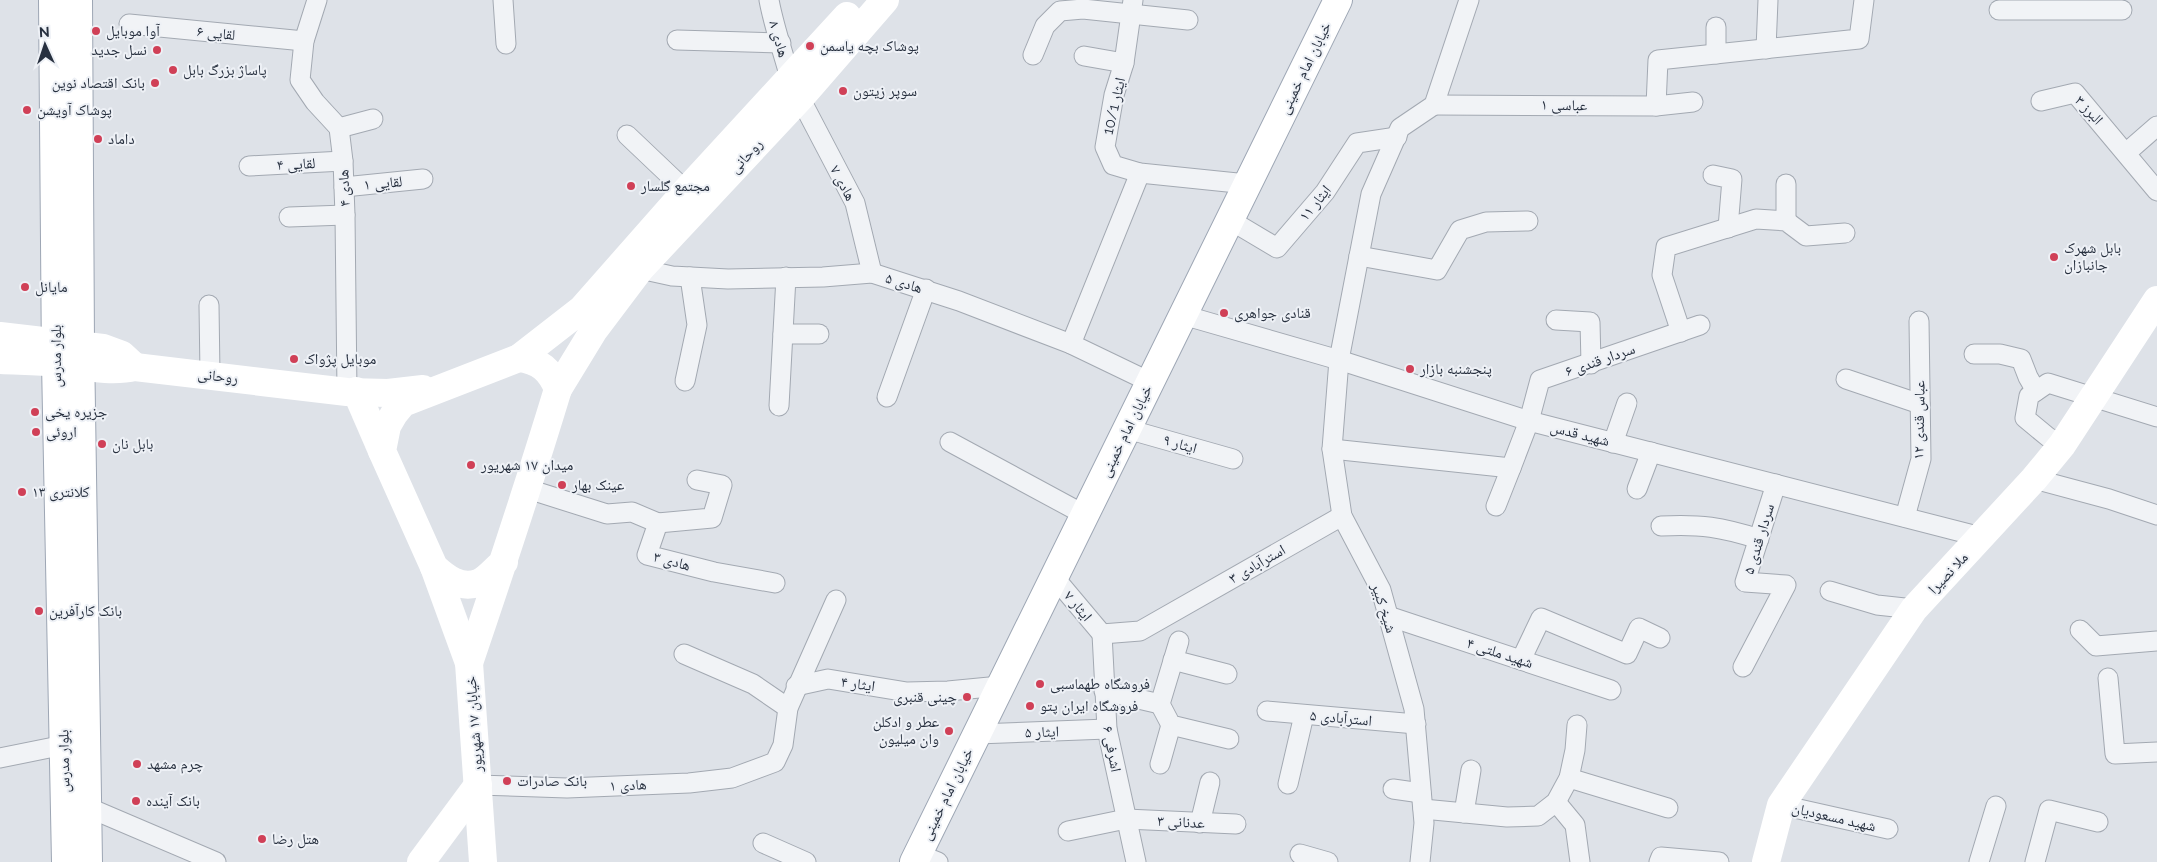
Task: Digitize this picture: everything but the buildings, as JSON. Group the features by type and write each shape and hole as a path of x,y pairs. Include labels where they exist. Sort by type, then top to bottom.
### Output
{"main road":[{"name":"بلوار مدرس","path":"52,0 88,862"},
{"name":"بلوار مدرس","path":"66,862 64,745 68,354 78,0"},
{"name":"روحانی","path":"795,88 862,0"},
{"name":"روحانی","path":"558,389 594,330 640,269 736,151 795,88 885,0"},
{"name":"خیابان امام خمینی","path":"923,859 1000,686 1338,0"},
{"name":"روحانی","path":"520,358 582,309 686,191 736,151"},
{"name":"ملا نصیرا","path":"1766,862 1781,805 1914,609 2034,479 2062,445 2094,397 2149,328 2157,300"},
{"path":"0,336 68,354"},
{"name":"روحانی","path":"68,354 103,348 122,355 135,366 351,392 388,393 442,387"},
{"path":"0,360 68,354"},
{"path":"382,451 387,426 403,403 520,358 533,360 553,376 558,389 528,489 469,663"},
{"path":"351,392 382,451 434,567 469,663"},
{"path":"434,567 447,579 457,583 478,583 504,562"},
{"name":"خیابان ۱۷ شهریور","path":"469,663 483,862"},
{"path":"421,862 478,786"}],"street":[{"path":"317,0 304,41 300,80 315,102 339,128 374,120"},
{"path":"503,0 506,44"},
{"name":"هادی ۸","path":"769,0 774,26 795,88"},
{"path":"1434,106 1469,0"},
{"path":"1766,49 1768,0"},
{"path":"1656,106 1658,60 1860,39 1864,0"},
{"path":"1999,10 2048,5 2122,10"},
{"path":"1033,55 1044,26 1060,11 1132,8 1188,20"},
{"name":"ایثار 10/1","path":"1132,8 1124,63 1114,95 1105,147 1113,165 1140,173 1248,184"},
{"name":"لقایی ۶","path":"129,24 304,41"},
{"path":"1716,27 1716,54"},
{"path":"677,40 781,43"},
{"path":"1084,56 1124,63"},
{"name":"هادی ۷","path":"795,88 855,203 872,273"},
{"name":"البرز ۳","path":"2041,101 2075,93 2126,152"},
{"name":"عباسی ۱","path":"1434,106 1656,106 1693,102"},
{"name":"شیخ کبیر","path":"1420,862 1424,823 1414,709 1381,590 1342,516 1332,449 1339,360 1371,194 1400,128 1434,106"},
{"path":"2157,126 2126,152 2157,192"},
{"name":"هادی ۴","path":"339,128 343,161 351,392"},
{"path":"627,135 686,191"},
{"name":"ایثار ۱۱","path":"1230,220 1277,248 1325,192 1357,143 1397,137"},
{"name":"لقایی ۴","path":"249,166 343,161"},
{"path":"1071,344 1140,173"},
{"path":"1713,175 1732,179 1728,228"},
{"name":"لقایی ۱","path":"344,187 423,180"},
{"path":"1786,184 1786,221"},
{"path":"289,217 345,215"},
{"path":"1681,332 1662,274 1666,247 1756,219 1786,221 1806,236 1845,233"},
{"path":"1359,256 1437,270 1460,230 1486,222 1528,221"},
{"name":"هادی ۵","path":"640,269 672,276 728,278 823,277 872,273 926,289 1071,344 1150,382"},
{"path":"685,381 697,325 690,277"},
{"path":"779,406 786,277"},
{"path":"887,397 926,289"},
{"path":"209,304 210,375"},
{"name":"شهید قدس","path":"1184,315 1339,360 1529,421 1981,537"},
{"path":"1556,320 1590,322 1591,364"},
{"name":"عباس قندی ۱۲","path":"1905,517 1921,459 1919,321"},
{"name":"سردار قندی ۶","path":"1529,421 1540,380 1700,325"},
{"path":"783,334 819,334"},
{"path":"1974,354 2000,354 2021,359 2036,391"},
{"path":"1846,379 1920,404"},
{"path":"2062,445 2048,437 2025,418 2029,396 2048,383 2157,416"},
{"path":"1613,442 1627,403"},
{"path":"1496,506 1529,421"},
{"name":"ایثار ۹","path":"1127,429 1233,459"},
{"path":"950,442 1085,514"},
{"path":"1332,449 1511,468"},
{"path":"1637,489 1652,452"},
{"path":"2034,479 2109,499 2157,515"},
{"path":"528,489 607,514 632,512 658,523 712,518 722,485 697,480"},
{"name":"سردار قندی ۵","path":"1744,667 1786,585 1745,582 1776,484"},
{"name":"استرآبادی ٣","path":"1102,634 1140,631 1342,516"},
{"name":"هادی ۳","path":"658,523 647,555 714,572 775,583"},
{"path":"1661,526 1695,524 1725,529 1759,539"},
{"name":"ایثار ۷","path":"1053,580 1060,584 1102,634"},
{"path":"1830,591 1877,605 1914,609"},
{"path":"684,654 753,684 788,708 796,686 836,600"},
{"name":"شهید ملتی ۴","path":"1388,616 1611,690"},
{"path":"1521,660 1541,618 1627,654 1639,628 1660,638"},
{"path":"2080,630 2096,646 2157,641"},
{"name":"اشرفی ۶","path":"1102,634 1107,729 1136,862"},
{"path":"1160,764 1171,725 1160,704 1178,640"},
{"path":"1173,660 1227,674"},
{"path":"2108,678 2115,754 2157,752"},
{"name":"ایثار ۴","path":"796,686 828,679 907,692 948,691 1000,686"},
{"path":"1104,691 1160,704"},
{"name":"هادی ۱","path":"478,786 567,788 689,783 732,778 775,762 783,746 788,708"},
{"name":"استرآبادی ۵","path":"1267,711 1416,724"},
{"path":"1288,784 1304,715"},
{"path":"1171,725 1229,739"},
{"path":"1393,789 1422,801 1464,813 1507,817 1538,816 1556,802 1569,778 1575,750 1576,725"},
{"name":"ایثار ۵","path":"977,734 1107,729"},
{"path":"0,758 64,745"},
{"path":"1464,813 1471,770"},
{"path":"1569,778 1668,808"},
{"path":"1200,822 1210,782"},
{"path":"1556,802 1575,825 1580,862"},
{"name":"شهید مسعودیان","path":"1781,805 1888,829"},
{"path":"87,806 216,862"},
{"path":"1979,862 1996,806"},
{"path":"2035,862 2049,810 2098,822"},
{"name":"عدنانی ۳","path":"1068,831 1126,819 1236,824"},
{"path":"763,843 806,862"},
{"path":"1300,854 1328,862"},
{"path":"1659,862 1661,857 1718,862"}],"place":[{"name":"آوا موبایل","path":"96,31"},
{"name":"پوشاک بچه یاسمن","path":"810,46"},
{"name":"نسل جدید","path":"157,50"},
{"name":"پاساژ بزرگ بابل","path":"173,70"},
{"name":"بانک اقتصاد نوین","path":"155,83"},
{"name":"سوپر زیتون","path":"843,91"},
{"name":"پوشاک آویشن","path":"27,110"},
{"name":"داماد","path":"98,139"},
{"name":"مجتمع گلسار","path":"631,186"},
{"name":"بابل شهرک جانبازان","path":"2054,257"},
{"name":"مایانل","path":"25,287"},
{"name":"قنادی جواهری","path":"1224,313"},
{"name":"موبایل پژواک","path":"294,359"},
{"name":"پنجشنبه بازار","path":"1410,369"},
{"name":"جزیره یخی","path":"35,412"},
{"name":"اروئی","path":"36,432"},
{"name":"بابل نان","path":"102,444"},
{"name":"میدان ۱۷ شهریور","path":"471,465"},
{"name":"عینک بهار","path":"562,485"},
{"name":"کلانتری ۱۳","path":"22,492"},
{"name":"بانک کارآفرین","path":"39,611"},
{"name":"فروشگاه طهماسبی","path":"1040,684"},
{"name":"چینی قنبری","path":"967,697"},
{"name":"فروشگاه ایران پتو","path":"1030,706"},
{"name":"عطر و ادکلن وان میلیون","path":"949,731"},
{"name":"چرم مشهد","path":"137,764"},
{"name":"بانک صادرات","path":"507,781"},
{"name":"بانک آینده","path":"136,801"},
{"name":"هتل رضا","path":"262,839"}]}
